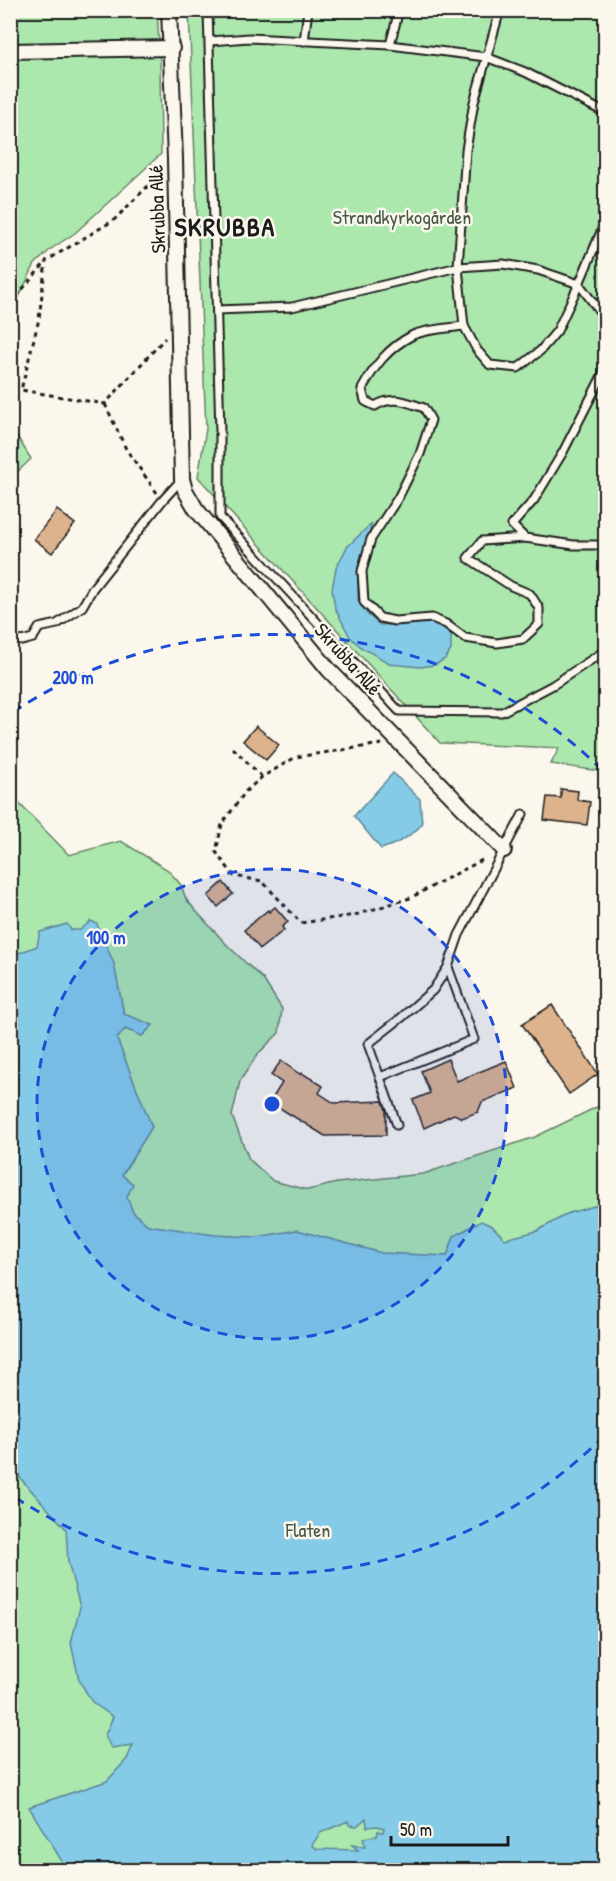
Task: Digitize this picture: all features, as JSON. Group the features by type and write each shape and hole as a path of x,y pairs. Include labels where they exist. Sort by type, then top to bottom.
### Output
{"street":[{"name":"Skrubba Allé","path":"170,10 180,321 182,479 185,490 196,508 328,670 504,850"},
{"path":"10,51 172,48"}],"lane":[{"path":"208,10 220,432 220,517 399,711 502,712 553,685 606,650"},
{"path":"304,41 308,10"},
{"path":"390,45 399,10"},
{"path":"500,10 474,102 466,150 458,267 464,326 477,350 490,365 518,368 540,351 557,331 606,220"},
{"path":"210,41 249,38 390,45 486,57 525,72 606,113"},
{"path":"217,310 292,308 458,267 503,264 538,270 579,284 606,321"},
{"path":"464,326 415,334 390,351 374,368 362,389 366,401 375,406 385,400 399,400 424,408 431,420 420,454 398,498 371,539 362,571 364,602 380,618 395,621 432,618 446,624 465,638 497,644 523,639 539,624 539,608 530,594 511,586 468,558 482,541 525,538 574,545 606,545"},
{"path":"525,538 512,525 534,500 563,452 606,368"},
{"path":"10,638 22,640 33,638 39,628 57,624 82,608 93,588 182,479"},
{"path":"397,1125 368,1044 433,990 448,967 459,935 523,814"},
{"path":"380,1077 474,1039 448,967"}],"path":[{"path":"10,313 20,292 46,261 114,220 175,159"},
{"path":"46,261 39,319 21,390 105,404"},
{"path":"105,404 180,321"},
{"path":"105,404 126,448 162,501"},
{"path":"399,742 296,757 262,777 246,791 222,824 216,852 234,876 262,881 301,923 355,915 410,898 504,850"},
{"path":"233,748 262,777"}],"green space":[{"path":"10,11 157,11 161,154 75,233 51,249 35,264 11,313"},
{"name":"Strandkyrkogården","path":"189,11 605,11 605,772 551,764 559,748 440,743 198,477 206,429"},
{"path":"11,436 18,438 31,459 11,478"},
{"name":"Flaten","path":"10,794 69,855 121,841 168,870 181,885 186,899 196,911 263,979 282,1009 279,1033 258,1054 240,1081 232,1116 249,1159 273,1181 308,1190 337,1183 423,1174 535,1137 605,1103 605,1870 11,1870"}],"water":[{"path":"372,523 358,568 358,600 367,614 380,625 433,622 445,627 451,636 451,650 445,659 435,665 420,667 391,664 362,648 350,637 335,608 332,589 336,568 347,547"},
{"path":"393,773 420,799 422,824 403,840 381,849 354,816"},
{"name":"Flaten","path":"91,921 97,924 114,964 124,1014 153,1025 142,1036 125,1029 117,1039 152,1127 122,1175 133,1184 127,1197 133,1212 148,1225 215,1235 257,1237 297,1230 382,1253 447,1256 454,1236 481,1221 492,1226 505,1239 537,1231 569,1213 605,1203 605,1870 53,1870 63,1863 29,1807 107,1781 127,1759 133,1745 111,1748 105,1735 113,1717 92,1702 79,1680 71,1643 80,1607 68,1562 66,1529 21,1479 11,1455 10,959 37,946 40,932 67,924 71,930 80,930","holes":["366,1818 367,1827 384,1828 383,1832 378,1831 377,1836 363,1838 365,1847 352,1845 358,1850 317,1849 312,1845 320,1833 348,1821 349,1825 357,1826"]}],"building":[{"path":"57,510 75,524 52,553 34,539"},
{"path":"256,726 279,745 266,760 243,741"},
{"path":"561,789 578,791 577,800 590,802 587,825 544,820 547,797 561,798"},
{"path":"223,882 233,894 218,907 208,896"},
{"path":"275,907 288,922 282,927 284,930 260,949 244,930"},
{"path":"552,1005 598,1074 569,1094 522,1024"},
{"path":"448,1059 457,1081 506,1061 517,1088 482,1102 478,1112 462,1118 454,1114 424,1128 413,1100 430,1093 421,1071"},
{"path":"281,1061 301,1075 302,1073 323,1086 319,1093 334,1103 383,1101 386,1110 386,1135 325,1136 270,1102 282,1083 271,1075"}],"district":[{"name":"SKRUBBA","path":"225,227"}]}
